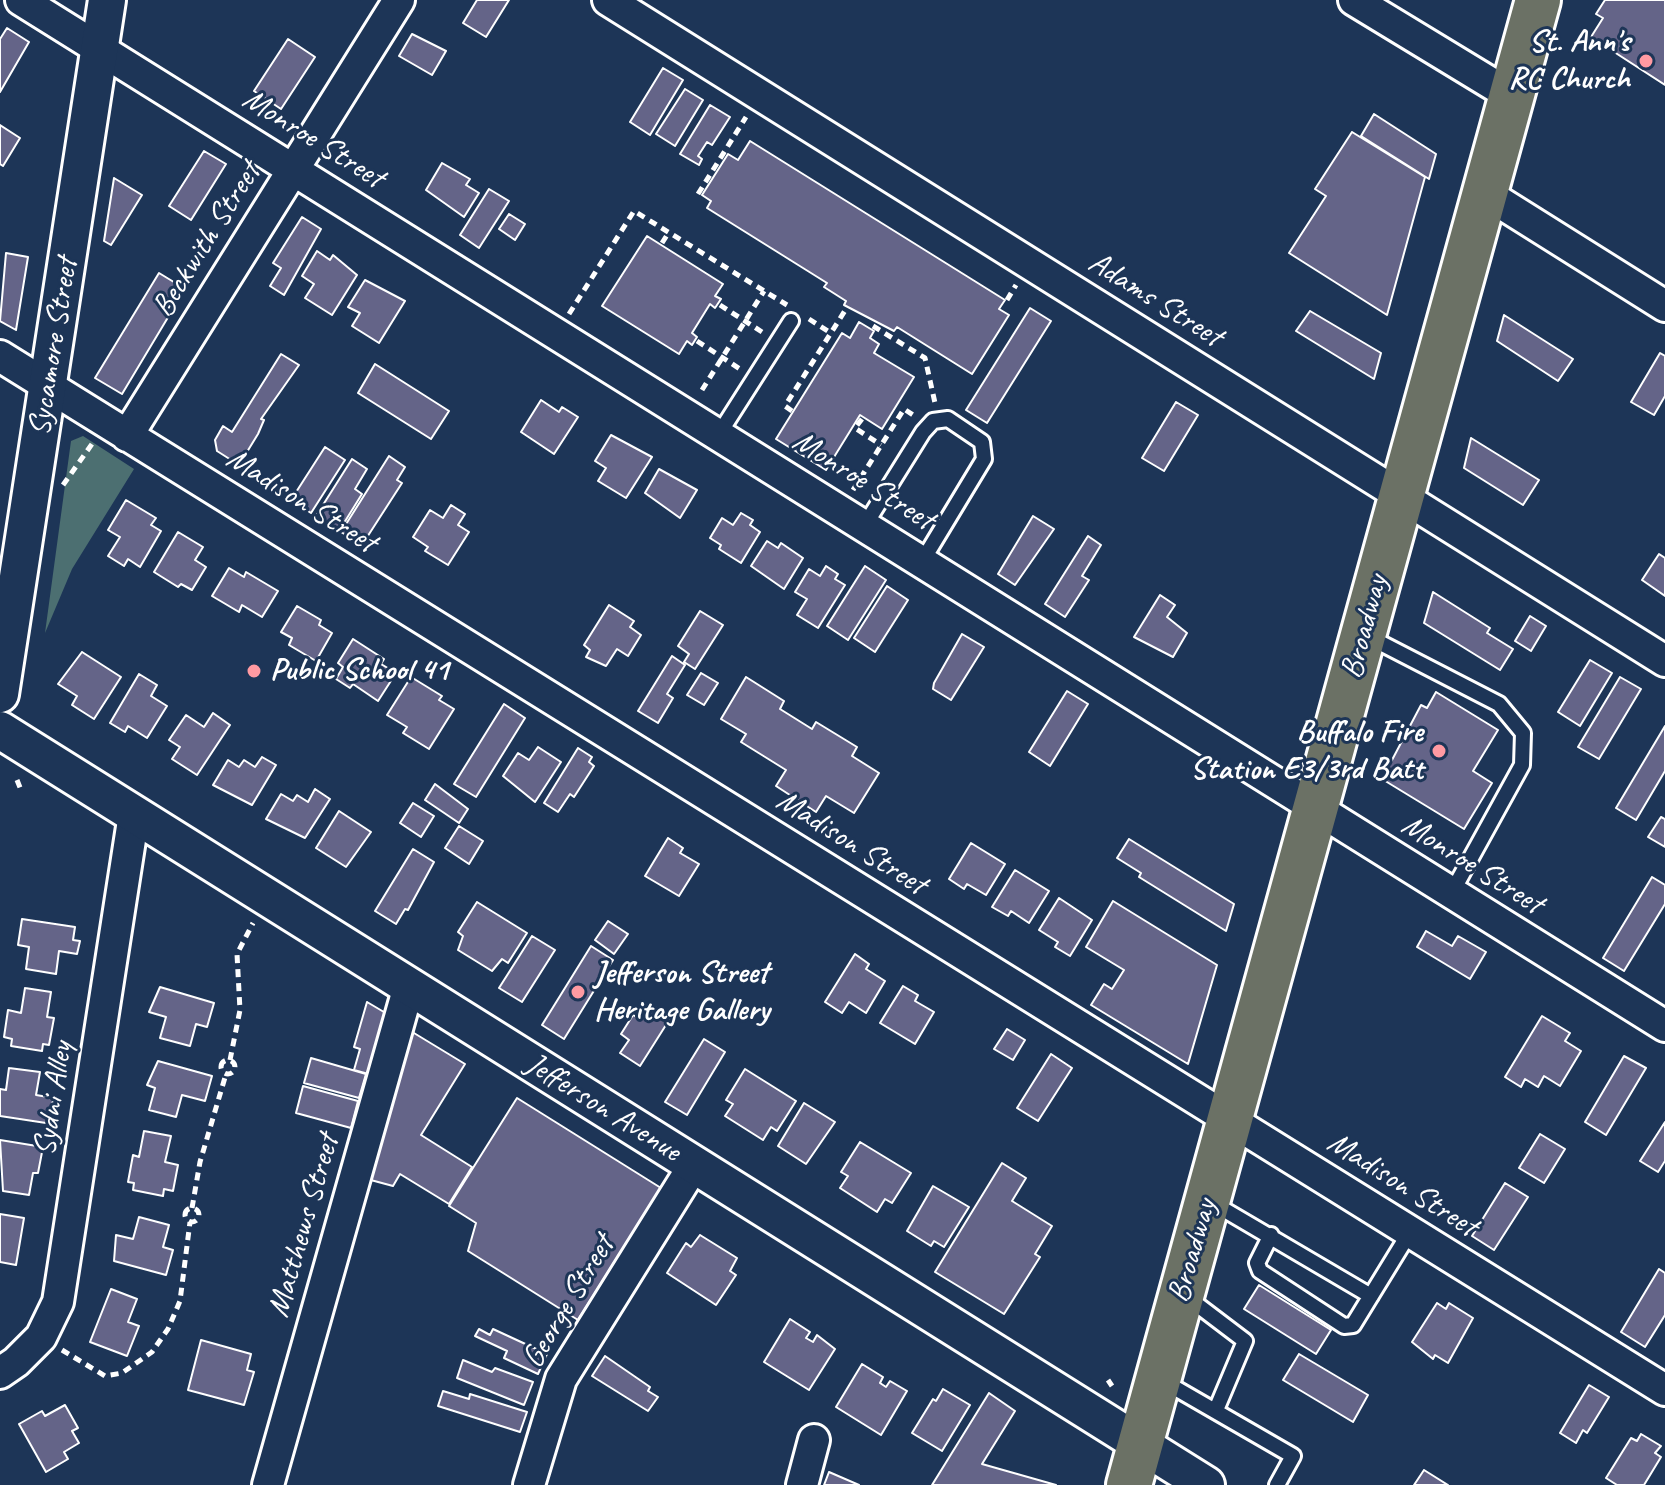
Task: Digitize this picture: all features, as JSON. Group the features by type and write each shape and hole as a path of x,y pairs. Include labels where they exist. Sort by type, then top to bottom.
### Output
{"main road":[{"name":"Broadway","path":"1134,1465 1538,0"}],"street":[{"name":"Monroe Street","path":"21,0 923,560 1315,810 1665,1026"},
{"name":"Sycamore Street","path":"0,694 107,0"},
{"name":"Beckwith Street","path":"127,436 399,0"},
{"name":"Adams Street","path":"608,0 1665,661"},
{"path":"1354,0 1512,96"},
{"path":"1485,193 1665,306"},
{"name":"Madison Street","path":"0,356 1665,1390"},
{"name":"Jefferson Avenue","path":"0,730 694,1165 1134,1465 1206,1485"},
{"name":"Sydni Alley","path":"0,1373 41,1337 58,1302 134,814"},
{"name":"Matthews Street","path":"268,1485 409,986"},
{"name":"George Street","path":"529,1485 561,1379 694,1165"},
{"path":"802,1485 814,1440"}],"lane":[{"path":"719,434 795,315"},
{"path":"865,525 923,432 933,421 948,419 982,442 984,459 923,560"},
{"path":"1363,634 1499,704 1523,733 1522,765 1451,894"},
{"path":"1207,1200 1371,1296"},
{"path":"1271,1235 1257,1263 1260,1271 1344,1326 1353,1325 1410,1232"},
{"path":"1181,1293 1245,1341 1216,1410"},
{"path":"1158,1378 1293,1456 1277,1485"}],"path":[{"path":"698,194 746,116"},
{"path":"568,315 634,211 764,291 795,315 831,333"},
{"path":"662,243 669,232"},
{"path":"1007,300 1016,285"},
{"path":"702,390 725,359 764,291"},
{"path":"720,305 768,336"},
{"path":"792,411 785,406 846,309"},
{"path":"873,326 925,358 937,409"},
{"path":"697,341 725,359"},
{"path":"852,492 904,409"},
{"path":"862,419 855,428 880,449"},
{"path":"59,491 95,440"},
{"path":"17,780 21,790"},
{"path":"62,1350 105,1376 122,1373 152,1352 168,1329 180,1301 190,1222 185,1214 192,1208 200,1162 226,1074 222,1064 230,1060 240,1010 237,954 253,923"},
{"path":"1108,1380 1112,1386"}],"green space":[{"path":"83,436 134,469 72,569 45,633 71,441"}],"building":[{"path":"477,0 509,0 486,37 463,23"},
{"name":"St. Ann's RC Church","path":"1605,0 1665,0 1665,85 1591,37 1603,18 1596,14"},
{"path":"7,28 29,42 0,92 0,39"},
{"path":"412,34 446,51 432,75 399,56"},
{"path":"288,39 315,57 281,109 254,91"},
{"path":"663,68 683,80 650,135 630,122"},
{"path":"685,89 703,100 675,146 656,134"},
{"path":"710,105 730,117 712,145 707,142 698,156 702,159 699,165 680,154"},
{"path":"1374,114 1436,154 1429,179 1361,136"},
{"path":"0,125 20,138 3,166 0,164"},
{"path":"1352,132 1425,177 1387,315 1289,253 1326,196 1315,189"},
{"path":"750,141 1005,300 999,309 1009,315 972,374 897,327 894,331 844,305 846,301 824,287 827,283 707,208 711,201 702,195 728,154 738,160"},
{"path":"204,151 226,164 191,220 169,206"},
{"path":"442,163 470,179 466,185 479,193 464,217 426,190"},
{"path":"114,178 142,195 111,245 104,241"},
{"path":"489,189 509,201 479,248 460,235"},
{"path":"509,214 525,224 515,240 499,229"},
{"path":"302,217 321,229 284,295 270,286 281,268 273,263"},
{"path":"647,236 723,284 715,296 721,299 715,308 710,304 692,333 697,337 692,345 687,341 679,354 602,306"},
{"path":"317,251 330,260 333,255 357,275 332,315 305,298 314,284 302,276"},
{"path":"6,253 28,257 16,330 0,321"},
{"path":"159,273 182,287 166,312 170,314 122,394 95,378"},
{"path":"365,280 405,301 379,343 352,326 360,313 348,307"},
{"path":"1030,308 1051,321 987,423 966,410"},
{"path":"1310,311 1381,353 1374,379 1296,331"},
{"path":"1504,315 1573,359 1558,381 1497,341"},
{"path":"859,322 874,331 870,338 879,344 874,353 914,377 882,429 860,415 826,470 776,439 842,333 850,338"},
{"path":"1660,353 1665,356 1665,396 1654,415 1631,402"},
{"path":"281,354 299,365 261,419 264,420 258,434 239,465 217,451 215,440 223,426 232,432"},
{"path":"375,364 449,411 431,439 358,393"},
{"path":"541,400 559,412 562,407 578,417 554,454 521,432"},
{"path":"1176,402 1198,415 1164,471 1142,458"},
{"path":"611,435 652,457 626,498 598,481 606,468 595,461"},
{"path":"1471,438 1539,480 1523,505 1464,468"},
{"path":"325,447 345,460 311,513 291,500"},
{"path":"389,456 405,467 397,480 402,483 362,545 341,532"},
{"path":"352,459 367,469 355,489 362,494 339,531 316,516"},
{"path":"659,469 697,490 680,518 645,493"},
{"path":"126,500 156,518 151,525 161,531 140,567 128,559 124,566 108,556 120,537 108,530"},
{"path":"451,505 465,514 458,525 469,532 448,565 425,551 428,547 413,537 430,510 443,518"},
{"path":"741,513 753,520 750,525 760,532 741,563 719,549 721,545 710,538 722,518 733,525"},
{"path":"1033,516 1054,529 1015,585 998,574"},
{"path":"178,532 203,547 195,560 206,567 192,590 181,584 178,587 154,572"},
{"path":"1088,536 1101,545 1082,576 1089,580 1065,617 1045,604"},
{"path":"767,541 778,548 781,543 803,558 784,589 751,566"},
{"path":"1659,554 1665,558 1665,596 1642,580"},
{"path":"826,566 838,574 835,579 845,585 818,628 797,615 807,599 795,592 809,569 820,576"},
{"path":"865,566 886,580 848,640 827,626"},
{"path":"229,568 244,577 246,572 278,591 262,617 242,605 239,612 212,596"},
{"path":"887,586 908,600 875,652 854,638"},
{"path":"1433,592 1490,628 1487,633 1513,649 1500,670 1424,623"},
{"path":"1160,595 1175,605 1167,617 1187,633 1173,657 1134,637"},
{"path":"609,605 634,621 630,627 641,635 628,656 617,649 606,666 586,657 590,650 584,645"},
{"path":"297,606 321,620 319,625 332,633 316,661 289,645 292,638 281,632"},
{"path":"700,611 723,625 695,669 684,662 689,654 678,646"},
{"path":"1530,616 1546,626 1531,651 1515,641"},
{"path":"962,634 984,647 951,700 933,689 934,683"},
{"path":"353,639 384,659 381,664 396,673 378,701 353,684 350,688 336,679 343,667 338,663"},
{"path":"82,652 121,677 94,719 72,705 77,696 58,684"},
{"path":"672,656 685,665 667,694 673,698 658,723 638,711"},
{"path":"1590,660 1612,673 1580,726 1558,712"},
{"path":"701,673 718,683 704,705 687,695"},
{"path":"139,674 157,685 151,696 167,706 147,738 128,726 125,732 110,723"},
{"path":"411,677 442,696 439,700 454,709 429,749 403,733 407,727 387,715"},
{"path":"746,677 784,701 780,709 812,729 816,722 857,747 852,756 879,773 854,813 826,796 816,812 776,786 786,770 741,742 746,734 721,719"},
{"path":"1620,677 1641,689 1599,759 1578,747"},
{"path":"1067,691 1088,704 1050,766 1029,752"},
{"path":"1436,692 1498,730 1473,771 1492,783 1464,829 1382,779 1421,705 1427,708"},
{"path":"504,704 525,718 476,797 454,784"},
{"path":"213,713 230,725 197,775 172,759 180,747 169,740 186,715 204,727"},
{"path":"1665,726 1665,771 1636,820 1616,808"},
{"path":"538,747 561,762 535,802 503,776 518,753 529,760"},
{"path":"578,748 592,757 589,762 594,766 574,797 570,794 558,812 544,803"},
{"path":"262,757 276,765 252,805 213,785 228,760 239,767 244,760 255,767"},
{"path":"435,784 468,809 459,823 425,800"},
{"path":"315,789 330,799 305,838 266,819 281,794 293,801 297,795 308,802"},
{"path":"413,803 434,816 421,837 400,823"},
{"path":"339,811 371,832 346,867 316,848"},
{"path":"1661,817 1665,819 1665,847 1648,837"},
{"path":"459,826 483,841 469,864 445,848"},
{"path":"668,838 683,848 680,853 699,864 679,896 645,876"},
{"path":"1129,839 1234,904 1226,931 1139,877 1141,873 1117,858"},
{"path":"971,843 1005,864 986,895 967,884 964,889 949,879"},
{"path":"413,849 434,862 408,910 405,909 396,924 375,911"},
{"path":"1015,870 1049,891 1029,923 1011,911 1008,916 992,907"},
{"path":"1652,877 1665,885 1665,904 1624,971 1603,958"},
{"path":"1059,898 1092,920 1070,956 1055,947 1058,942 1039,930"},
{"path":"1113,901 1217,965 1188,1064 1091,1005 1104,984 1112,989 1124,970 1086,947"},
{"path":"477,902 527,933 508,963 502,959 492,971 458,950 463,936 458,932"},
{"path":"22,919 75,927 73,940 80,941 77,954 59,951 56,974 26,969 29,947 18,945"},
{"path":"608,921 628,934 614,954 595,940"},
{"path":"1426,931 1452,946 1458,936 1486,952 1470,979 1417,947"},
{"path":"532,936 555,950 522,1002 499,988"},
{"name":"Jefferson Street Heritage Gallery","path":"591,946 613,960 564,1039 542,1025"},
{"path":"855,954 869,964 866,969 885,981 866,1013 849,1002 842,1013 825,1002"},
{"path":"903,986 918,995 915,1001 934,1012 915,1044 880,1023"},
{"path":"160,987 214,1003 207,1027 196,1024 190,1046 160,1038 166,1017 149,1012"},
{"path":"25,988 51,992 47,1017 54,1018 49,1045 43,1044 42,1051 11,1046 12,1039 4,1037 8,1010 21,1013"},
{"path":"367,1002 389,1015 372,1075 354,1070 360,1049 354,1047"},
{"path":"650,1004 671,1017 640,1066 620,1053 629,1040 621,1034 633,1015 640,1019"},
{"path":"1542,1016 1570,1033 1565,1041 1581,1051 1560,1086 1544,1076 1538,1087 1525,1079 1521,1087 1505,1077"},
{"path":"1007,1029 1025,1040 1013,1060 994,1049"},
{"path":"409,1030 465,1064 421,1135 472,1167 449,1204 400,1174 393,1186 367,1179"},
{"path":"704,1039 725,1052 687,1115 665,1102"},
{"path":"1051,1054 1072,1068 1038,1121 1017,1108"},
{"path":"1624,1056 1646,1068 1606,1135 1585,1122"},
{"path":"311,1058 366,1074 359,1098 304,1083"},
{"path":"158,1061 212,1076 205,1101 182,1095 176,1117 149,1110 155,1088 147,1085"},
{"path":"9,1068 40,1072 36,1095 54,1098 46,1123 0,1116 0,1089 6,1090"},
{"path":"745,1069 796,1101 777,1131 771,1127 763,1140 725,1116 733,1104 726,1100"},
{"path":"303,1086 358,1101 351,1128 296,1113"},
{"path":"517,1098 661,1188 578,1320 468,1251 476,1223 449,1206"},
{"path":"804,1103 835,1122 806,1164 778,1146"},
{"path":"1665,1122 1665,1161 1658,1172 1640,1161"},
{"path":"144,1131 171,1136 165,1162 178,1165 173,1191 164,1189 163,1196 133,1190 134,1183 128,1182 133,1155 139,1157"},
{"path":"1540,1134 1565,1149 1544,1183 1519,1168"},
{"path":"0,1140 43,1147 38,1173 33,1173 29,1195 3,1191"},
{"path":"860,1142 911,1173 892,1203 885,1199 877,1212 840,1188 848,1176 841,1172"},
{"path":"1002,1163 1026,1178 1012,1201 1052,1226 1035,1254 1040,1257 1004,1314 935,1272"},
{"path":"1505,1183 1528,1197 1494,1250 1472,1236"},
{"path":"933,1186 969,1207 944,1247 934,1241 931,1246 907,1231"},
{"path":"0,1214 24,1218 16,1265 0,1262"},
{"path":"139,1217 169,1225 163,1247 173,1250 166,1275 114,1261 116,1235 133,1239"},
{"path":"700,1235 737,1258 730,1271 736,1275 716,1305 667,1273 686,1243 691,1247"},
{"path":"1659,1269 1665,1273 1665,1315 1645,1347 1621,1332"},
{"path":"1259,1285 1331,1330 1316,1354 1244,1309"},
{"path":"111,1289 137,1299 128,1322 139,1326 127,1356 90,1342"},
{"path":"1437,1303 1446,1309 1449,1303 1473,1318 1448,1363 1435,1355 1433,1359 1412,1342"},
{"path":"790,1319 810,1332 806,1338 813,1342 817,1335 835,1349 809,1390 764,1362"},
{"path":"479,1329 490,1335 493,1329 547,1354 538,1374 504,1358 507,1351 475,1336"},
{"path":"201,1340 251,1354 247,1370 254,1372 244,1405 188,1390"},
{"path":"1299,1354 1368,1395 1353,1422 1283,1380"},
{"path":"605,1356 650,1387 648,1391 658,1397 648,1411 592,1376"},
{"path":"463,1360 492,1372 495,1368 533,1382 524,1405 457,1378"},
{"path":"862,1364 883,1377 880,1383 886,1387 890,1381 907,1391 881,1435 836,1407"},
{"path":"1589,1385 1609,1397 1587,1433 1583,1430 1576,1443 1560,1433"},
{"path":"943,1389 970,1405 942,1451 912,1433 933,1399 936,1401"},
{"path":"443,1391 469,1399 470,1394 527,1412 520,1432 438,1406"},
{"path":"989,1393 1015,1411 982,1464 1056,1485 932,1485"},
{"path":"65,1405 78,1428 72,1431 79,1443 64,1452 68,1459 46,1472 19,1424 42,1411 45,1416"},
{"path":"1641,1434 1661,1446 1655,1453 1661,1457 1644,1485 1617,1485 1606,1478 1631,1438 1637,1441"},
{"path":"1424,1470 1448,1485 1414,1485"},
{"path":"829,1472 859,1485 824,1485"}],"place":[{"name":"St. Ann's RC Church","path":"1646,61"},
{"name":"Public School 41","path":"254,671"},
{"name":"Buffalo Fire Station E3/3rd Batt","path":"1439,751"},
{"name":"Jefferson Street Heritage Gallery","path":"578,992"}]}
